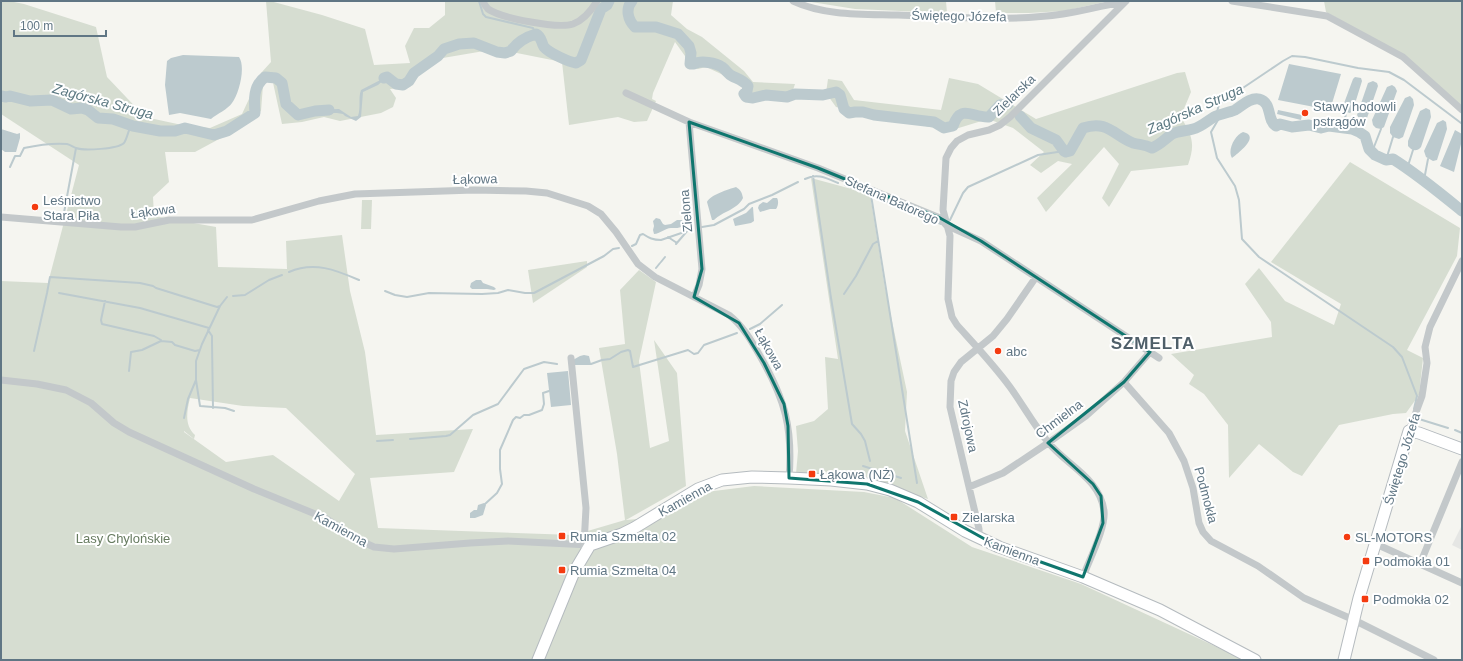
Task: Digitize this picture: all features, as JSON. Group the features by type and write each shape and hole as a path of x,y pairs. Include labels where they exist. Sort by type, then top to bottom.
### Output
{"street":[{"path":"483,1 487,8 498,14 548,25 564,26 573,24 585,17 597,1"},
{"name":"Świętego Józefa","path":"793,1 818,9 858,14 993,18 1063,14 1126,1"},
{"name":"Zielarska","path":"1083,576 1103,523 1104,511 1100,496 1094,484 1048,443 1010,387 957,325 952,317 949,307 950,236 943,210 946,158 951,148 957,141 968,135 994,128 1010,117 1126,1"},
{"path":"1232,1 1327,16 1403,57 1462,110"},
{"name":"Stefana Batorego","path":"626,93 689,122 786,156 940,218 946,225 981,241 1159,358"},
{"name":"Zielona","path":"689,122 702,269 699,285 694,296"},
{"name":"Łąkowa","path":"1,218 135,227 170,220 252,220 319,201 355,194 474,190 533,192 547,194 588,206 601,214 616,232 638,264 655,277 729,315 739,323 748,335 764,363 784,404 788,426 790,459 788,478"},
{"name":"Świętego Józefa","path":"1344,660 1354,620 1409,431 1422,396 1427,363 1425,346 1430,327 1462,261"},
{"name":"Zdrojowa","path":"978,538 979,529 950,407 951,381 954,372 961,362 993,336 1008,319 1036,277"},
{"name":"Chmielna","path":"969,487 1004,473 1086,416 1124,382 1150,352"},
{"path":"538,660 574,572 587,545 586,508 571,358"},
{"name":"Kamienna","path":"1,380 37,384 66,390 91,403 114,424 129,432 254,489 325,518 361,541 374,547 394,549 470,543 508,542 587,545 634,528 692,493 713,483 731,479 788,478 858,483 890,490 918,502 978,538 1015,554 1083,576 1160,610 1255,660"},
{"name":"Podmokła","path":"1124,382 1169,432 1184,462 1193,488 1199,523 1203,532 1211,541 1258,566 1304,598 1354,620 1434,660"},
{"path":"1409,431 1419,433 1462,449"},
{"path":"1420,564 1462,462"},
{"path":"1376,544 1462,583"}],"highlighted area":[{"path":"689,122 818,168 940,218 981,241 1150,352 1124,382 1048,443 1093,484 1101,496 1103,523 1083,577 999,547 918,502 867,484 789,478 788,426 784,404 764,363 739,323 694,297 702,269"}],"shaded area":[{"path":"183,55 239,57 241,61 242,74 235,99 228,107 211,119 180,113 169,115 165,85 167,61 171,58"},
{"path":"1289,64 1341,74 1330,110 1278,100"},
{"path":"388,76 397,82 395,85 386,78 378,85 363,92 361,117 356,121 343,114 315,113 315,110 339,109 351,117 358,116 361,90"},
{"path":"1355,77 1361,78 1362,81 1353,110 1350,113 1345,111 1343,106"},
{"path":"1373,81 1377,83 1378,86 1367,118 1365,120 1361,119 1357,115 1368,83"},
{"path":"1392,85 1397,91 1384,127 1381,129 1376,128 1373,125 1372,120 1387,87"},
{"path":"1410,96 1413,99 1414,105 1403,137 1399,139 1393,137 1390,133 1390,127 1405,98"},
{"path":"1426,108 1430,110 1431,117 1421,147 1418,150 1413,150 1408,146 1408,141 1420,111"},
{"path":"1278,110 1302,115 1301,120 1277,114"},
{"path":"1443,120 1446,122 1447,129 1437,160 1433,161 1426,157 1424,151 1437,123"},
{"path":"1,129 17,134 20,133 16,152 5,152 1,149"},
{"path":"1455,130 1462,134 1462,140 1454,172 1440,166"},
{"path":"1243,132 1248,134 1250,137 1249,141 1243,149 1232,158 1230,151 1231,147 1237,136"},
{"path":"736,187 740,190 743,198 734,208 712,220 707,202 709,199"},
{"path":"773,198 778,199 776,209 760,212 758,208 759,205 763,202 767,203"},
{"path":"752,207 754,221 735,226 733,219 746,213"},
{"path":"656,218 660,219 665,225 671,224 677,220 682,220 684,225 678,228 669,228 654,234 653,221"},
{"path":"476,280 481,280 483,283 496,289 472,289 470,287 471,283"},
{"path":"584,355 589,356 591,364 574,364 573,360"},
{"path":"568,371 571,405 551,407 547,373"},
{"path":"484,503 486,505 483,515 470,518 470,513 477,510 478,505"},
{"path":"1462,525 1462,550 1452,545"}],"green space":[{"name":"Lasy Chylońskie","path":"1,1 24,4 96,27 107,77 145,117 182,125 210,128 242,114 261,73 271,62 266,1 322,15 365,29 374,65 410,63 405,46 414,28 429,28 445,15 445,1 673,1 671,15 687,29 702,37 744,71 753,82 795,84 793,90 775,98 749,95 740,83 706,67 698,69 687,65 685,56 675,42 653,93 652,99 656,101 647,121 634,122 618,117 569,125 562,62 496,49 431,60 410,87 390,89 396,98 393,107 381,113 340,121 324,117 302,122 282,124 272,78 263,85 261,111 234,131 195,152 165,152 169,182 153,197 154,216 216,227 218,267 287,269 286,241 342,235 350,291 365,352 376,435 473,429 454,472 370,478 378,528 574,535 625,520 617,454 599,348 625,344 620,290 639,270 656,282 639,361 650,448 669,441 654,340 677,373 686,486 626,520 661,517 706,492 754,486 864,492 895,498 972,547 1081,584 1245,660 1,660 1,281 48,283 79,165 1,114","holes":["190,398 243,406 286,408 355,474 339,501 273,455 226,462 184,432 194,439 195,435 189,427 187,418"]},
{"path":"805,1 946,1 947,13 855,9"},
{"path":"995,1 1109,1 1064,11 996,13"},
{"path":"1324,1 1462,1 1462,109 1405,56 1326,12"},
{"path":"1185,72 1191,92 1183,111 1182,119 1189,131 1192,141 1192,152 1188,165 1131,171 1109,207 1102,198 1119,164 1104,147 1046,212 1037,198 1072,164 1058,161 1041,173 1030,165 1044,152 1013,128 988,119 949,131 836,107 826,93 828,79 842,81 854,100 941,110 949,78 978,84 1036,119 1177,73"},
{"path":"1350,162 1460,228 1457,256 1407,350 1423,358 1419,395 1406,413 1393,414 1339,425 1302,476 1293,472 1259,444 1229,478 1228,425 1204,394 1189,384 1194,375 1171,354 1272,337 1271,322 1245,284 1259,268 1285,301 1334,325 1341,304 1271,262"},
{"path":"811,178 870,194 885,288 907,392 905,431 928,499 858,479 796,474 798,451 796,426 814,421 828,409 825,357 838,359"},
{"path":"362,200 372,200 371,229 361,229"},
{"path":"587,261 587,267 533,303 528,270"}],"waterway":[{"path":"479,1 483,14 486,17 533,28 536,34"},
{"name":"Zagórska Struga","path":"384,78 387,77 396,84 403,85 409,81 414,73 438,56 444,49 459,44 474,43 497,52 505,53 511,51 522,40 536,34 544,47 550,52 576,63 581,60 601,9 607,5 609,1"},
{"name":"Zagórska Struga","path":"632,1 628,14 635,27 656,27 678,34 689,46 691,53 690,64 708,62 722,67 748,86 747,91 744,94 746,97 753,98 766,95 787,97 795,94 823,95 836,92 840,95 844,109 849,113 863,112 874,115 934,122 944,128 953,126 956,119 963,113 989,117 1000,105 1008,104"},
{"path":"1414,409 1417,396 1402,357 1393,347 1259,257 1242,239 1239,200 1235,186 1217,158 1211,132 1218,120 1216,116 1219,104 1292,56 1389,72 1404,80 1461,123"},
{"name":"Zagórska Struga","path":"1,96 10,96 30,101 52,100 71,109 82,108 88,110 98,118 113,119 133,126 160,131 175,131 185,128 214,135 227,131 255,113 256,89 265,77 276,78 282,83 286,104 298,115 315,111 329,110"},
{"name":"Zagórska Struga","path":"1020,116 1031,128 1056,140 1066,152 1070,151 1083,128 1092,126 1105,127 1126,140 1152,148 1160,144 1172,134 1196,128 1216,116 1235,110 1252,99 1259,99 1268,107 1271,119 1276,126 1280,124 1292,127 1309,125 1321,128 1329,126 1352,129 1359,132 1365,136 1369,149 1375,155 1386,160 1393,159 1420,177 1462,211"},
{"path":"1344,127 1346,112"},
{"path":"1357,131 1361,120"},
{"path":"10,167 15,156 20,156 24,148 29,147 46,144 67,144 80,149 93,149 121,145 124,143 131,126"},
{"path":"1372,152 1381,129"},
{"path":"1386,160 1393,137"},
{"path":"63,218 76,148"},
{"path":"1407,169 1413,150"},
{"path":"950,220 963,193 968,187 1038,155 1064,151"},
{"path":"1424,180 1428,159"},
{"path":"813,176 852,424 865,441 870,461"},
{"path":"805,179 818,176 838,183"},
{"path":"702,227 714,225 744,209 749,204 772,195 798,182"},
{"path":"845,185 888,202"},
{"path":"871,195 917,483"},
{"path":"893,204 906,209"},
{"path":"910,210 941,224"},
{"path":"632,246 636,244 640,235 643,234 656,240 661,240 693,229"},
{"path":"676,244 688,230"},
{"path":"668,237 677,243"},
{"path":"844,294 856,276 873,244 878,241"},
{"path":"385,291 395,295 407,297 429,293 482,294 498,293 508,290 534,293 604,256 613,249 619,248"},
{"path":"661,262 665,257"},
{"path":"656,268 660,263"},
{"path":"289,272 307,267 325,268 359,280"},
{"path":"233,296 245,295 269,280 282,275"},
{"path":"34,351 50,277 140,283 217,307 220,306 227,297"},
{"path":"59,293 140,308 209,328"},
{"path":"105,301 101,320 102,324 154,336 161,340"},
{"path":"750,329 760,324 782,305"},
{"path":"184,418 188,399 196,380 196,361 202,344 220,306"},
{"path":"208,330 212,336 213,408"},
{"path":"574,364 591,364 610,359 621,352 628,350 630,351 633,367 688,350 694,354 698,353 704,345 737,333"},
{"path":"129,371 131,352 142,350 161,341 172,342 175,345 195,351 200,350"},
{"path":"410,439 450,435 473,415 498,404 524,369 544,362 557,364"},
{"path":"196,380 200,406 225,408 234,411"},
{"path":"485,504 497,493 502,484 500,450 513,420 516,417 520,418 524,415 529,415 542,410 544,404 543,393 549,391"},
{"path":"1419,419 1448,428"},
{"path":"1455,430 1462,433"},
{"path":"377,441 393,440"},
{"path":"863,466 901,478"}],"place":[{"name":"Stawy hodowli pstrągów","path":"1305,113"},
{"name":"Leśnictwo Stara Piła","path":"35,207"},
{"name":"abc","path":"998,351"},
{"name":"Łąkowa (NŻ)","path":"812,474"},
{"name":"Zielarska","path":"954,517"},
{"name":"Rumia Szmelta 02","path":"562,536"},
{"name":"SL-MOTORS","path":"1347,537"},
{"name":"Podmokła 01","path":"1366,561"},
{"name":"Rumia Szmelta 04","path":"562,570"},
{"name":"Podmokła 02","path":"1365,599"}],"district":[{"name":"SZMELTA","path":"1153,343"}]}
